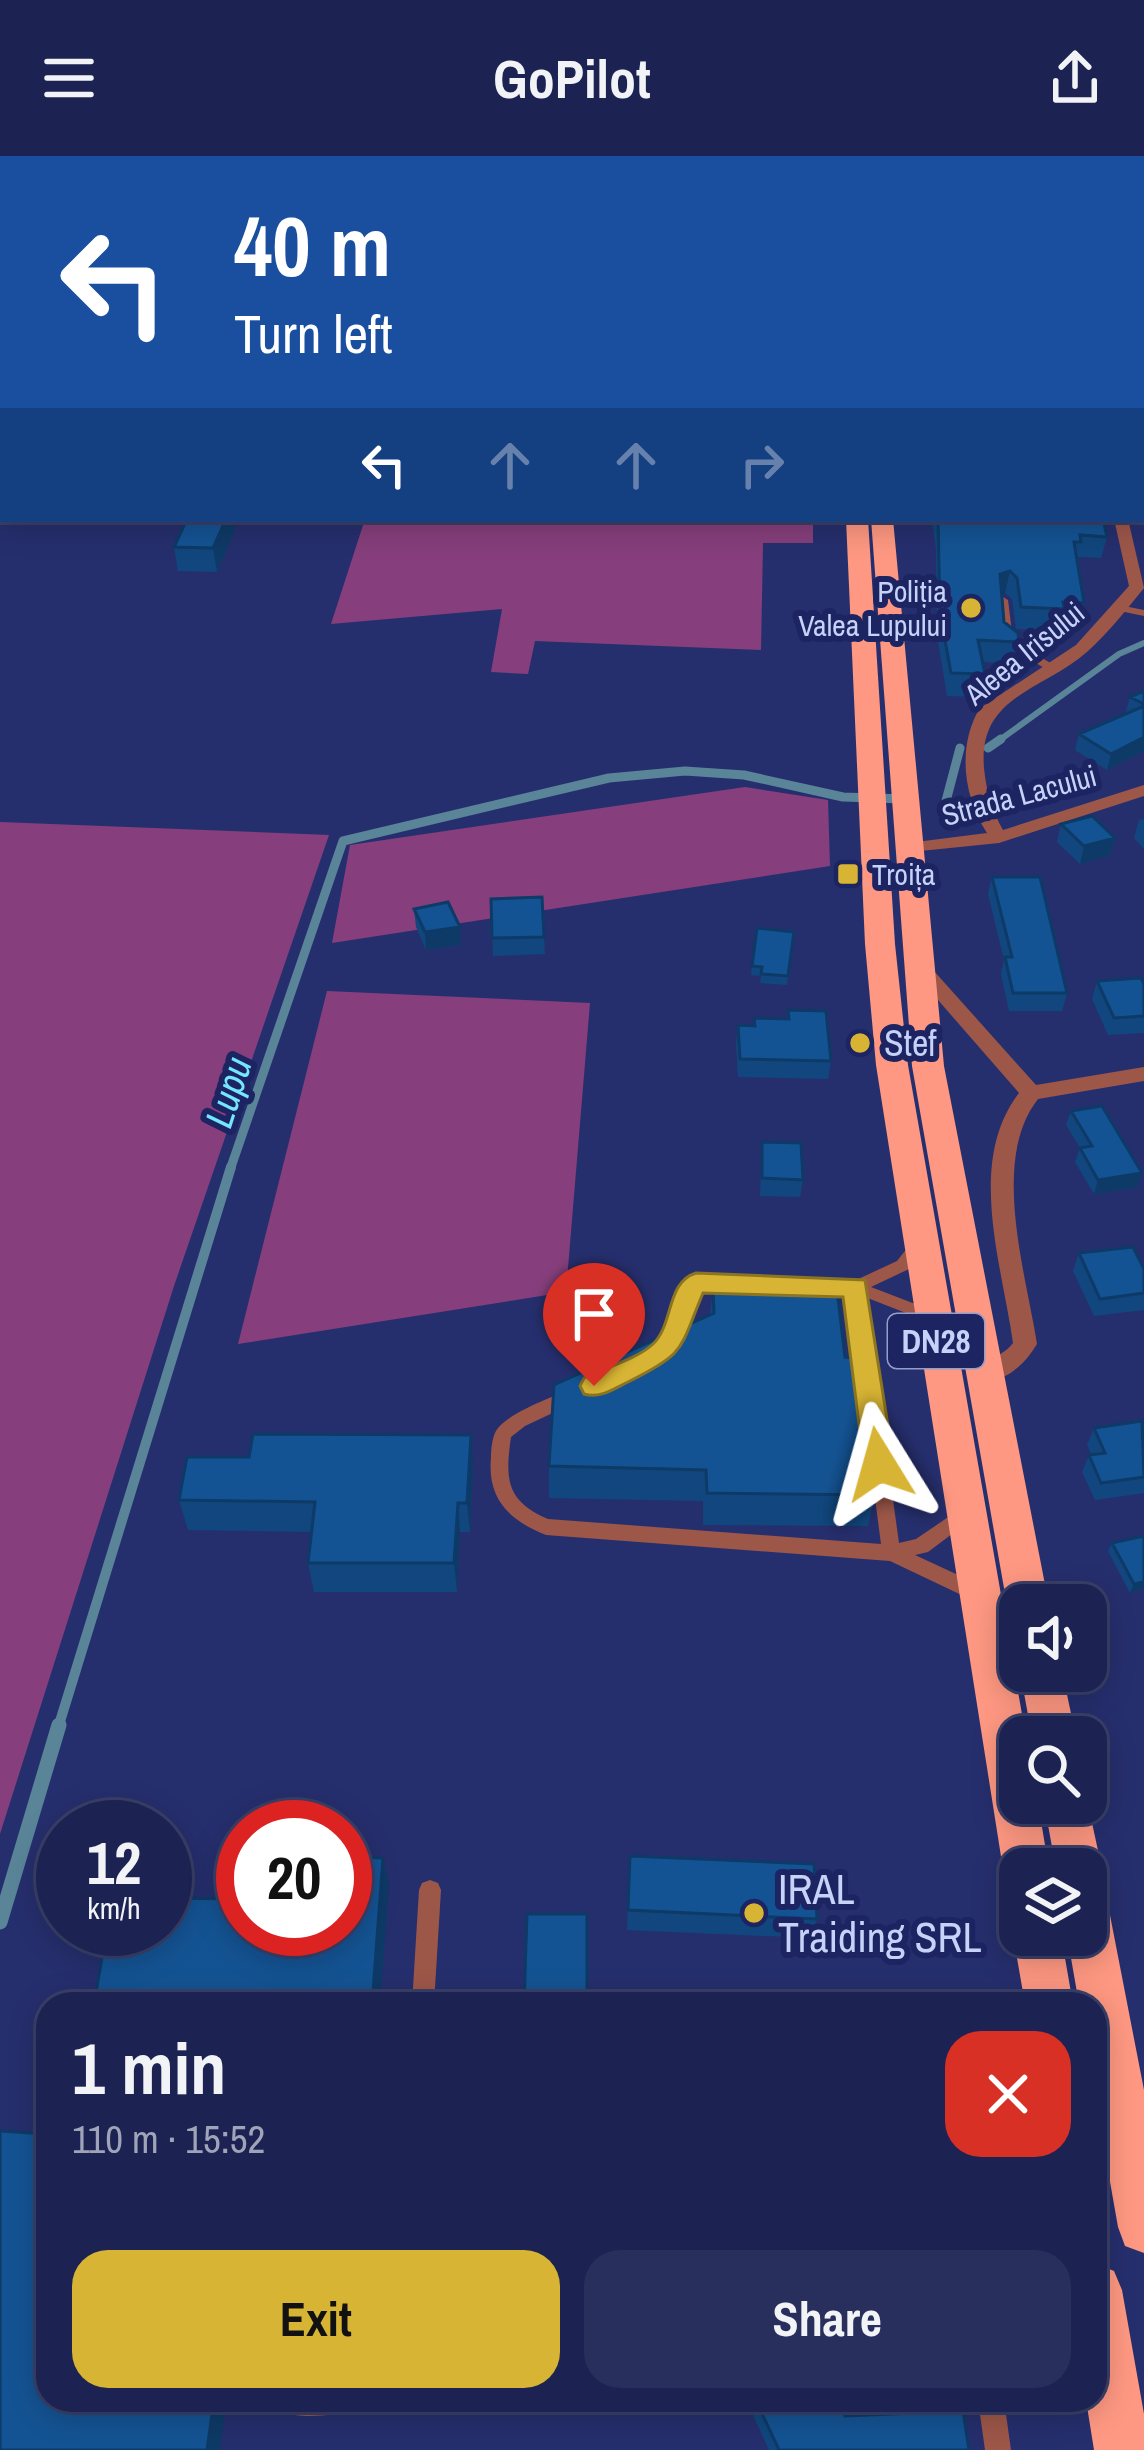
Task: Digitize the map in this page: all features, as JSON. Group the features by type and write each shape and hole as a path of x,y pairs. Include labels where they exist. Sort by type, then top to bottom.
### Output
{"highway":[{"name":"DN28","path":"857,522 884,798 892,1065 1022,1848"},
{"name":"DN28","path":"883,522 902,774 884,798"},
{"name":"DN28","path":"884,798 908,849 928,1066 1024,1584"},
{"path":"1040,1956 1044,1992"},
{"path":"1094,1956 1101,1992"},
{"path":"1107,2025 1144,2227"},
{"path":"1107,2361 1122,2450"}],"street":[{"name":"Aleea Irisului","path":"999,838 987,824 973,740 976,724 986,712 1055,670 1137,587 1122,522"},
{"name":"Strada Lacului","path":"908,849 999,838 1144,790"},
{"path":"918,965 1031,1093"},
{"path":"983,1374 1012,1362 1025,1344 1004,1146 1012,1117 1031,1093 1144,1074"}],"lane":[{"path":"1003,600 1009,642 1055,670"},
{"path":"1119,608 1144,613"},
{"path":"855,1287 903,1264 920,1244"},
{"path":"647,1360 662,1353 680,1326 688,1294 696,1283 855,1287 932,1317"},
{"path":"855,1287 891,1553"},
{"path":"594,1386 519,1421 503,1435 500,1485 507,1506 520,1518 545,1527 891,1553 922,1546 966,1514"},
{"path":"891,1553 980,1594"},
{"path":"423,1992 430,1890"},
{"path":"993,2412 998,2450"}],"shaded area":[{"path":"364,522 813,522 813,543 763,543 761,650 535,641 528,674 491,672 502,609 331,624"},
{"path":"745,787 828,800 830,866 332,943 350,845"},
{"path":"0,822 329,835 174,1286 0,1834"},
{"path":"327,991 590,1003 566,1292 238,1344"}],"building":[{"path":"186,522 225,522 213,548 174,547"},
{"path":"938,522 1104,522 1107,537 1080,535 1081,542 1074,542 1084,603 1063,602 1064,609 1021,607 1017,578 1010,571 1000,574 1004,622 1018,633 1019,642 978,640 985,674 951,673 940,613"},
{"path":"1144,691 1144,704 1130,697"},
{"path":"1144,706 1144,737 1111,754 1079,734"},
{"path":"1092,816 1115,838 1084,846 1061,824"},
{"path":"992,877 1040,877 1067,993 1013,993 1005,957 1012,957"},
{"path":"542,897 544,937 492,938 491,899"},
{"path":"448,902 460,927 425,932 414,909"},
{"path":"757,928 794,932 788,976 761,974 762,967 752,966"},
{"path":"1141,978 1144,1016 1114,1018 1097,981"},
{"path":"788,1010 826,1011 831,1061 740,1059 738,1025 755,1026 754,1018 789,1019"},
{"path":"1102,1106 1142,1173 1098,1180 1080,1148 1092,1146 1071,1111"},
{"path":"762,1142 801,1143 803,1180 762,1178"},
{"path":"1133,1247 1144,1269 1144,1293 1100,1299 1079,1253"},
{"path":"713,1289 837,1290 845,1357 858,1358 875,1495 707,1493 706,1470 549,1466 554,1385 714,1313"},
{"path":"1142,1421 1144,1477 1101,1483 1089,1455 1105,1453 1094,1428"},
{"path":"253,1434 471,1435 467,1503 458,1503 454,1563 308,1563 315,1502 179,1500 187,1457 249,1457"},
{"path":"1144,1536 1144,1582 1134,1584 1112,1543"},
{"path":"630,1856 814,1864 817,1919 628,1910"},
{"path":"372,1858 383,1858 373,1992 96,1992 102,1956 192,1956 192,1898 216,1899 216,1956 372,1956"},
{"path":"527,1914 587,1914 587,1992 524,1992"},
{"path":"0,2131 36,2133 36,2412 212,2412 207,2450 0,2450"},
{"path":"761,2412 843,2412 845,2416 963,2412 969,2450 779,2450"}],"waterway":[{"name":"Lupu","path":"997,742 1119,654 1144,643"},
{"name":"Lupu","path":"988,748 1001,739"},
{"name":"Lupu","path":"946,801 960,748"},
{"name":"Lupu","path":"231,1168 343,841 609,778 685,771 744,775 843,797 905,799"},
{"name":"Lupu","path":"58,1728 231,1168"},
{"name":"Lupu","path":"0,1922 59,1725"}],"place":[{"name":"Poliția Valea Lupului","path":"971,608"},
{"name":"Troița","path":"848,874"},
{"name":"Stef","path":"860,1043"},
{"name":"IRAL Traiding SRL","path":"754,1913"}],"route":[{"path":"594,1386 662,1353 680,1326 688,1294 696,1283 855,1287 879,1464"}]}
